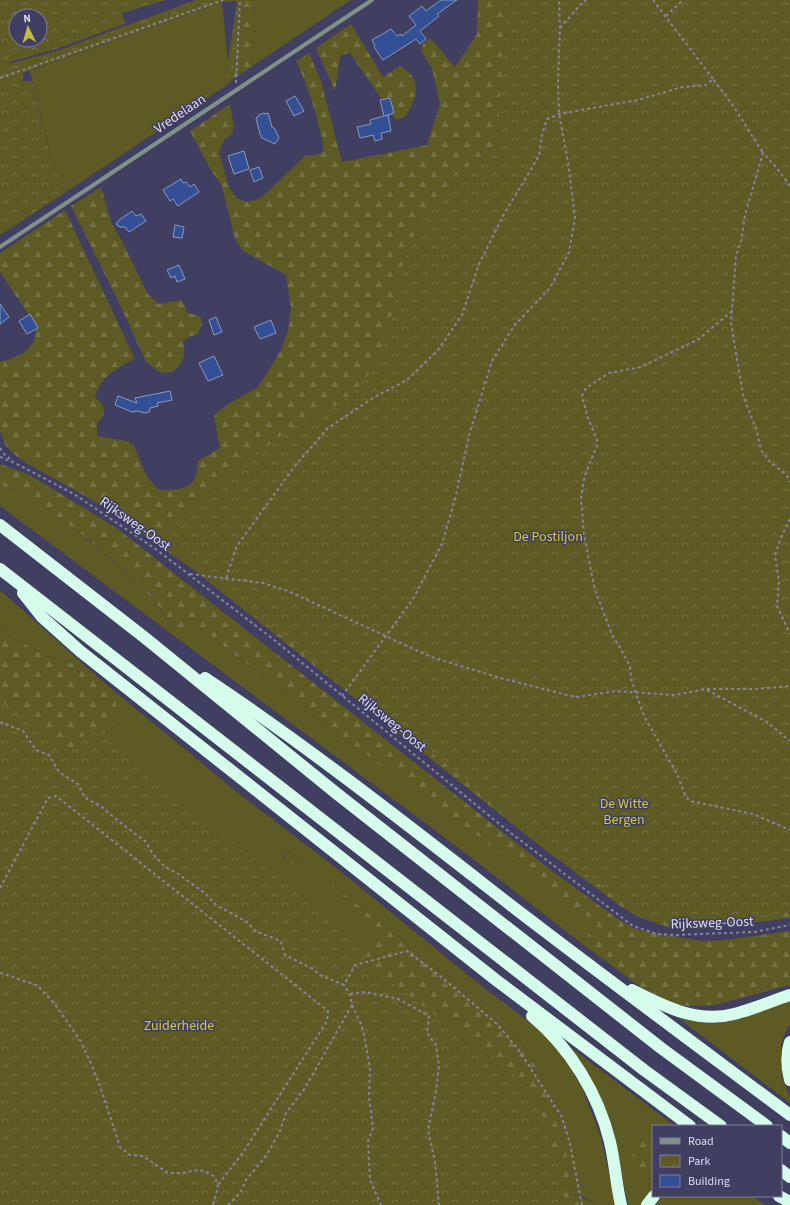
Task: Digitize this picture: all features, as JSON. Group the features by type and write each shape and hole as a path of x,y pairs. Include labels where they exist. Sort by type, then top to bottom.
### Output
{"highway":[{"path":"0,524 144,637 336,793 661,1048 766,1125"},
{"path":"0,569 644,1070 720,1125"},
{"path":"11,578 42,617 80,651 496,980 689,1125"},
{"path":"144,637 293,738 598,972 790,1115"},
{"path":"598,972 675,1011 695,1016 712,1017 733,1014 790,995"},
{"path":"496,980 510,997 550,1032 561,1045 593,1094 604,1120 610,1141 621,1205"},
{"path":"790,1042 788,1049 788,1070 790,1080"},
{"path":"782,1137 790,1143"},
{"path":"782,1171 790,1177"},
{"path":"782,1195 790,1201"}],"street":[{"name":"Vredelaan","path":"0,247 372,0"}],"path":[{"path":"0,78 223,0"},
{"path":"236,91 240,0"},
{"path":"342,696 413,599 442,544 455,499 470,432 492,361 514,326 550,288 570,252 575,218 568,162 559,114 559,0"},
{"path":"560,28 586,0"},
{"path":"653,0 734,107 763,153 777,168 790,186"},
{"path":"666,16 683,0"},
{"path":"226,578 237,546 294,467 328,428 373,398 407,380 438,350 462,315 478,264 503,216 539,156 542,135 547,119 559,114 638,100 682,87 706,85 713,79"},
{"path":"763,153 745,215 741,242 736,255 731,323 742,395 757,432 761,450 771,463 786,474 790,482"},
{"path":"732,311 699,339 642,367 609,373 586,388 582,396 588,418 598,443 585,475 581,498 584,535 595,590 613,637 630,666 631,679 644,716 677,774 686,797 690,801 753,814 790,830"},
{"path":"0,448 4,454 15,463"},
{"name":"Rijksweg-Oost","path":"0,457 15,463 74,494 157,550 273,639 503,827 633,926 657,934 675,935 754,932 790,925"},
{"path":"790,519 782,535 775,556 779,582 777,606 790,634"},
{"path":"189,574 263,583 288,591 431,657 504,679 578,697 615,691 675,695 706,689 754,689 790,686"},
{"path":"706,689 767,722 790,741"},
{"path":"0,722 23,731 36,750 49,755 59,772 78,784 85,798 102,806 117,820 146,842 153,854 165,867 177,873 206,894 216,905 248,922 255,931 281,942 286,955 313,969 320,975 344,985 350,994 352,1005 361,1024 370,1068 369,1098 374,1128 368,1141 370,1180 382,1205"},
{"path":"0,888 48,798 56,796 328,1012 327,1021 244,1151 218,1185 213,1205"},
{"path":"344,985 355,964 407,951 445,980 496,1024 518,1049 562,1117 570,1144 582,1205"},
{"path":"0,973 32,983 39,987 54,1003 80,1040 100,1086 120,1147 130,1154 142,1156 168,1173 182,1173 198,1170 207,1172 215,1177 218,1185"},
{"path":"350,994 365,992 398,999 429,1016 428,1033 436,1045 439,1066 436,1091 428,1130 436,1162 439,1205"},
{"path":"228,1205 240,1193 246,1180 266,1156 280,1131 286,1113 305,1088 352,1005"}],"green space":[{"path":"0,0 166,0 122,13 125,24 59,48 9,62 9,64 60,50 196,0 244,0 233,79 224,87 237,1 222,2 23,73 23,81 32,81 52,162 66,192 0,235"},
{"path":"244,0 255,0 251,67 233,79"},
{"path":"255,0 351,0 251,67"},
{"name":"De Postiljon","path":"478,0 790,0 790,918 699,929 668,927 638,917 619,905 540,846 195,571 106,508 15,455 6,446 0,431 0,362 21,354 27,350 35,338 36,331 34,323 0,272 0,253 65,210 135,359 110,374 101,383 95,397 103,405 104,414 97,423 97,436 127,441 134,446 147,477 158,489 180,489 193,482 197,471 198,461 220,448 214,417 217,412 257,388 281,350 288,331 291,308 286,275 243,251 235,239 222,186 209,167 190,131 230,104 234,127 231,135 224,140 219,153 229,187 236,198 248,202 261,198 306,155 316,155 323,152 322,139 315,110 296,61 309,53 321,81 342,162 427,145 440,104 432,69 421,50 423,44 430,38 455,67 477,34"},
{"name":"De Postiljon","path":"506,0 790,0 790,912 758,917 667,921 644,914 614,896 268,625 162,539 251,459 291,428 344,401 380,362 408,244 454,176 497,148"},
{"path":"222,2 228,61 224,87 66,192 52,162 30,71"},
{"path":"351,24 383,77 400,66 412,76 415,81 415,97 405,117 396,120 350,53 340,57 335,91 316,48"},
{"path":"101,187 112,224 122,241 147,293 158,304 181,300 187,313 197,315 201,318 202,324 198,334 188,337 183,342 183,359 173,372 161,373 146,362 120,305 71,206"},
{"path":"0,464 30,475 118,529 551,870 615,917 633,928 653,933 703,941 724,940 790,931 790,985 715,1005 687,1006 675,1004 642,988 581,943 598,924 333,730 201,629 191,627 176,630 148,594 103,551 53,514 21,494 0,485"},
{"path":"0,485 23,494 42,506 104,553 149,595 176,630 191,627 201,629 333,730 599,924 581,943 468,855 0,506"},
{"path":"0,590 91,671 69,662 47,656 30,647 0,626"},
{"path":"0,626 30,647 47,656 69,662 91,671 113,690 116,704 116,720 111,728 88,746 0,864"},
{"path":"113,690 238,793 335,867 478,983 545,1034 570,1067 583,1090 601,1138 616,1205 599,1205 584,1197 573,1194 566,1150 560,1125 551,1099 540,1074 526,1050 508,1025 488,1007 288,850 283,857 381,933 362,960 0,1205 0,864 115,714"},
{"name":"Zuiderheide","path":"0,700 68,754 90,728 370,950 363,960 435,1015 487,1050 520,1079 538,1104 558,1168 565,1205 0,1205"},
{"path":"288,850 488,1007 508,1025 526,1050 540,1074 556,1112 566,1150 573,1194 599,1205 207,1205 380,933 284,858"},
{"path":"790,1001 790,1024 784,1035 781,1046 783,1080 790,1097 790,1103 677,1017 704,1023 726,1022"},
{"path":"562,1041 674,1125 652,1125 652,1136 647,1135 648,1178 652,1179 652,1189 643,1205 628,1205 618,1160"},
{"path":"647,1135 652,1136 652,1179 645,1177 636,1170 634,1166 633,1155 635,1141"},
{"path":"662,1197 753,1197 765,1205 655,1205"}],"building":[{"path":"441,0 457,0 437,14 439,16 420,31 426,39 420,44 416,39 383,60 374,47 375,46 372,40 391,29 397,36 401,34 402,36 416,25 409,16 422,6 426,11"},
{"path":"295,96 304,111 294,116 286,101"},
{"path":"390,98 394,113 388,115 391,131 381,133 382,139 375,141 373,135 360,138 357,127 371,124 370,120 384,116 380,100"},
{"path":"264,113 268,113 272,127 275,129 279,138 275,144 262,138 260,134 256,118"},
{"path":"244,151 249,169 234,174 228,156"},
{"path":"259,167 263,178 254,182 250,170"},
{"path":"181,179 183,183 186,182 190,187 194,184 199,192 178,206 173,199 170,201 163,190"},
{"path":"132,211 136,216 141,214 146,221 129,232 125,227 120,227 116,224 119,220"},
{"path":"175,225 184,227 182,238 173,237"},
{"path":"179,265 185,279 177,282 175,276 171,278 167,270"},
{"path":"0,304 9,317 0,324"},
{"path":"30,314 38,328 27,334 19,321"},
{"path":"216,317 222,332 214,335 209,320"},
{"path":"271,320 276,333 260,339 254,327"},
{"path":"214,356 223,375 208,381 199,363"},
{"path":"170,391 172,400 157,403 158,406 150,408 149,412 132,412 115,405 118,396 137,403 135,398"}],"park label":[{"name":"De Witte Bergen","path":"624,812"}]}
